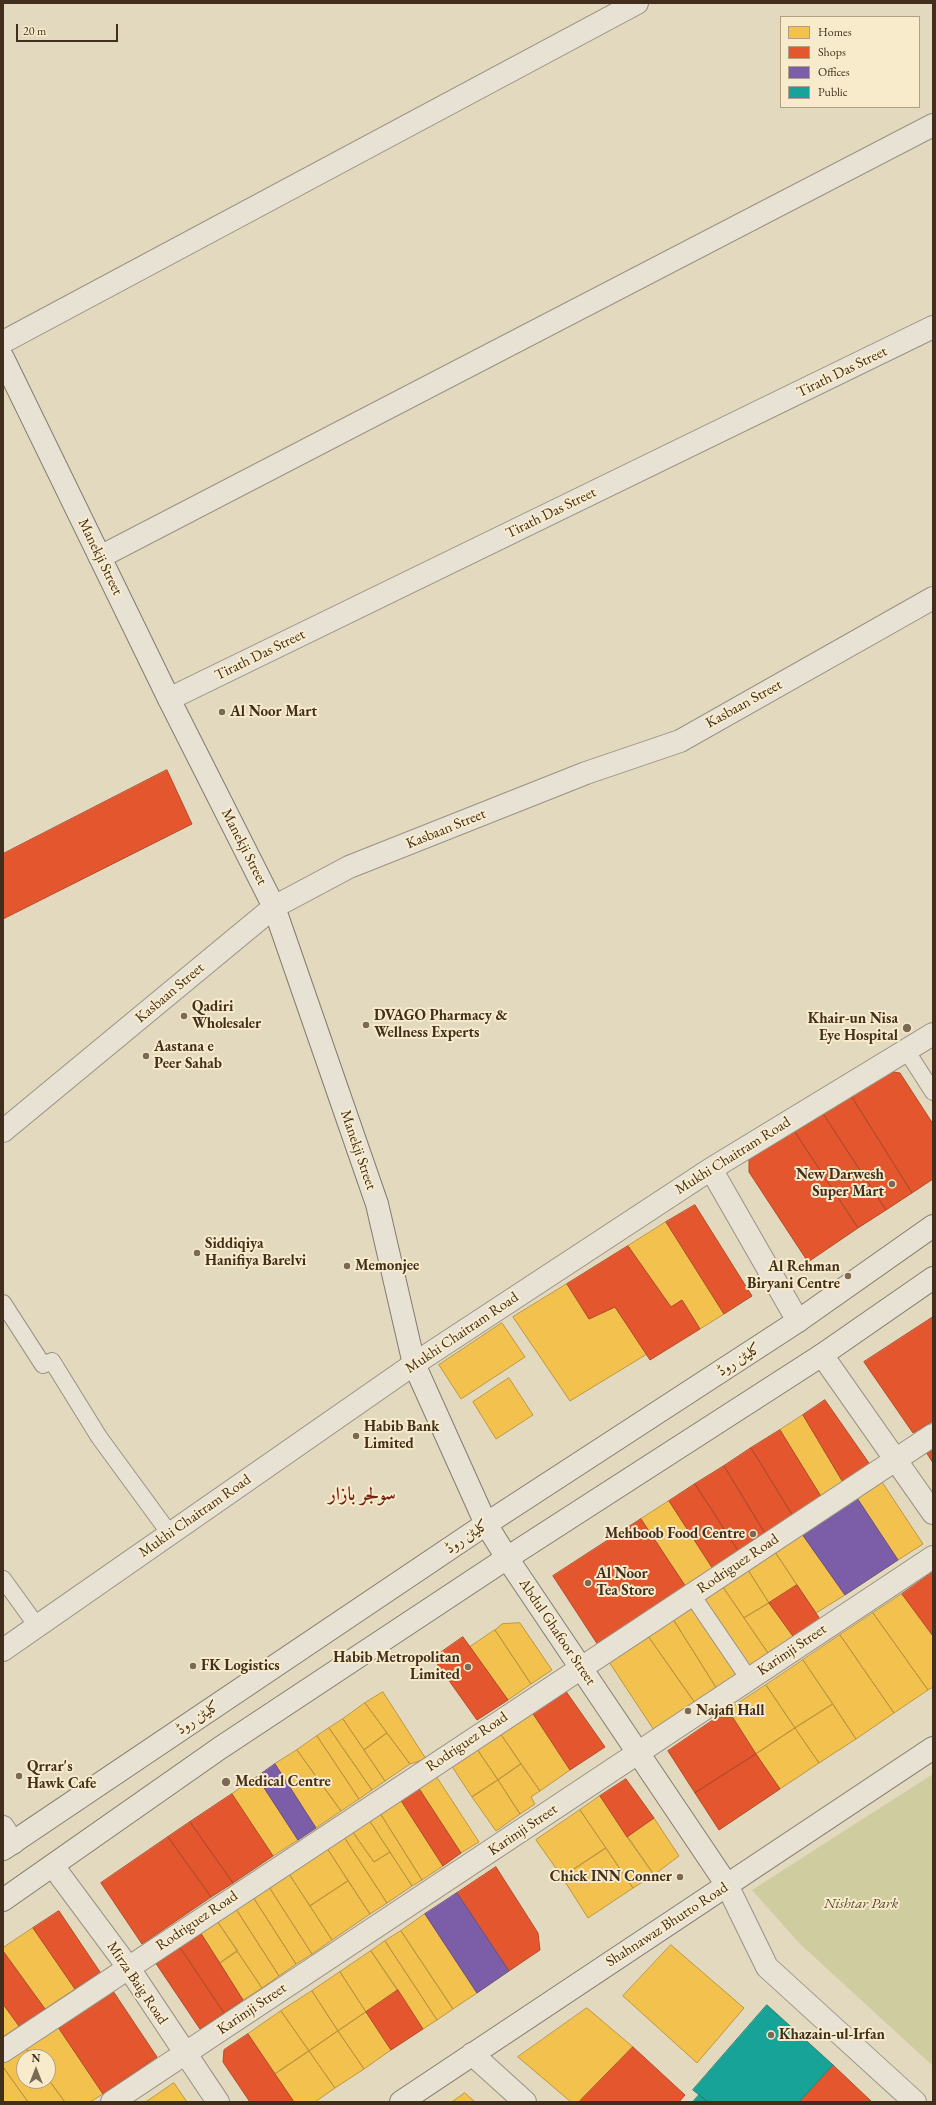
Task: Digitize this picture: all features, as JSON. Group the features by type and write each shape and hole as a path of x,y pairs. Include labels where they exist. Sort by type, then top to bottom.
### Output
{"street":[{"path":"3,342 636,3"},
{"path":"100,558 933,125"},
{"name":"Tirath Das Street","path":"169,699 933,328"},
{"name":"Manekji Street","path":"3,358 169,699 274,907 377,1204 414,1364"},
{"name":"Kasbaan Street","path":"3,1131 274,907 349,867 586,773 680,741 933,598"},
{"name":"Mukhi Chaitram Road","path":"3,1650 414,1364 711,1168 933,1034"},
{"path":"711,1168 798,1321"},
{"name":"کلیٹن روڈ","path":"6,1840 486,1524 798,1321 933,1226"},
{"path":"3,1900 220,1748 507,1558 822,1355 933,1278"},
{"path":"822,1355 897,1459 933,1513"},
{"name":"Abdul Ghafoor Street","path":"414,1364 486,1524 507,1558 639,1752 727,1885 767,1967 915,2102"},
{"name":"Rodriguez Road","path":"3,2051 933,1435"},
{"name":"Karimji Street","path":"112,2102 933,1557"},
{"name":"Shahnawaz Bhutto Road","path":"401,2102 933,1748"},
{"name":"Mirza Baig Road","path":"53,1866 128,1967 218,2102"},
{"path":"472,2054 526,2102"}],"lane":[{"path":"906,1050 933,1092"},
{"path":"3,1303 43,1365 52,1361 99,1437 170,1534"},
{"path":"3,1578 37,1626"},
{"path":"692,1595 749,1679"}],"green space":[{"name":"Nishtar Park","path":"933,1774 933,2066 799,1943 752,1890"}],"building: Homes":[{"path":"666,1222 724,1314 700,1329 682,1300 671,1307 628,1246"},
{"path":"567,1284 589,1319 615,1307 647,1354 570,1401 513,1317"},
{"path":"502,1323 525,1357 461,1399 439,1365"},
{"path":"509,1378 533,1415 496,1439 473,1402"},
{"path":"803,1415 844,1484 822,1498 780,1430"},
{"path":"882,1482 923,1544 898,1560 857,1498"},
{"path":"669,1501 713,1569 686,1587 641,1519"},
{"path":"802,1534 845,1595 816,1613 775,1552"},
{"path":"775,1552 797,1585 769,1603 748,1570"},
{"path":"748,1570 769,1603 744,1618 723,1587"},
{"path":"723,1587 770,1656 749,1669 702,1600"},
{"path":"902,1594 933,1636 933,1687 928,1690 873,1613"},
{"path":"769,1603 795,1639 770,1656 744,1618"},
{"path":"694,1606 740,1675 717,1689 673,1619"},
{"path":"873,1613 928,1690 894,1713 840,1635"},
{"path":"673,1619 717,1689 695,1703 648,1636"},
{"path":"520,1623 552,1670 531,1684 495,1630 502,1624"},
{"path":"495,1630 531,1684 508,1700 470,1647"},
{"path":"840,1635 894,1713 856,1739 803,1660"},
{"path":"648,1636 695,1703 654,1730 609,1662"},
{"path":"803,1660 833,1704 795,1728 766,1685"},
{"path":"766,1685 795,1728 756,1754 728,1710"},
{"path":"383,1692 426,1759 410,1764 365,1703"},
{"path":"365,1703 387,1733 364,1750 343,1719"},
{"path":"833,1704 856,1739 819,1763 795,1728"},
{"path":"532,1712 570,1770 540,1791 500,1733"},
{"path":"343,1719 385,1781 372,1790 329,1728"},
{"path":"329,1728 372,1790 359,1799 317,1736"},
{"path":"795,1728 819,1763 780,1789 756,1754"},
{"path":"387,1733 410,1764 385,1781 364,1750"},
{"path":"500,1733 521,1764 498,1780 477,1749"},
{"path":"317,1736 359,1799 341,1811 297,1750"},
{"path":"477,1749 498,1780 472,1797 451,1765"},
{"path":"297,1750 341,1811 316,1828 275,1764"},
{"path":"521,1764 540,1791 531,1797 535,1804 520,1814 498,1780"},
{"path":"436,1776 479,1842 461,1853 418,1787"},
{"path":"257,1777 298,1840 273,1856 232,1794"},
{"path":"498,1780 520,1814 496,1831 472,1797"},
{"path":"600,1796 654,1875 633,1888 580,1810"},
{"path":"400,1799 443,1866 422,1880 380,1813"},
{"path":"580,1810 606,1848 562,1877 536,1840"},
{"path":"380,1813 422,1880 412,1886 369,1820"},
{"path":"654,1818 679,1856 654,1875 627,1837"},
{"path":"369,1820 390,1852 374,1862 352,1831"},
{"path":"352,1831 374,1862 390,1852 412,1886 387,1903 344,1837"},
{"path":"344,1837 387,1903 370,1914 327,1848"},
{"path":"327,1848 348,1881 310,1906 289,1874"},
{"path":"606,1848 633,1888 588,1918 562,1877"},
{"path":"289,1874 332,1940 312,1954 269,1887"},
{"path":"348,1881 370,1914 332,1940 310,1906"},
{"path":"269,1887 312,1954 296,1964 253,1897"},
{"path":"253,1897 296,1964 279,1976 236,1909"},
{"path":"236,1909 279,1976 262,1988 217,1921"},
{"path":"425,1914 477,1993 453,2009 401,1931"},
{"path":"217,1921 238,1951 220,1963 200,1932"},
{"path":"33,1928 75,1989 45,2009 3,1951 3,1948"},
{"path":"401,1931 453,2009 437,2020 385,1941"},
{"path":"385,1941 437,2020 423,2029 371,1951"},
{"path":"671,1945 744,2008 697,2063 623,1996"},
{"path":"237,1951 262,1988 243,2000 220,1963"},
{"path":"371,1951 398,1990 366,2012 340,1972"},
{"path":"340,1972 366,2012 338,2031 312,1991"},
{"path":"312,1991 338,2031 309,2051 281,2011"},
{"path":"3,2004 19,2026 3,2037"},
{"path":"587,2008 633,2047 579,2102 571,2102 518,2057"},
{"path":"281,2011 309,2051 275,2074 248,2034"},
{"path":"366,2012 391,2050 364,2069 338,2031"},
{"path":"58,2027 103,2094 90,2102 65,2102 55,2089 56,2049 26,2048"},
{"path":"338,2031 364,2069 335,2088 309,2051"},
{"path":"309,2051 335,2088 315,2102 294,2102 275,2074"},
{"path":"16,2055 16,2085 3,2067 3,2064"},
{"path":"3,2067 16,2085 16,2089 19,2089 28,2102 3,2102"},
{"path":"174,2083 187,2102 146,2102"},
{"path":"19,2089 55,2089 65,2102 28,2102"},
{"path":"465,2093 475,2102 452,2102"}],"building: Shops":[{"path":"167,770 192,824 3,919 3,854"},
{"path":"887,1071 900,1073 933,1124 933,1179 912,1193 850,1094"},
{"path":"850,1094 912,1193 886,1210 822,1112"},
{"path":"822,1112 886,1210 858,1228 793,1129"},
{"path":"793,1129 858,1228 808,1262 749,1172 749,1157"},
{"path":"695,1205 752,1296 724,1314 666,1222"},
{"path":"628,1246 671,1307 682,1300 700,1329 650,1360 615,1307 589,1319 567,1284"},
{"path":"933,1317 933,1421 913,1433 864,1362"},
{"path":"825,1400 871,1466 844,1484 803,1415"},
{"path":"780,1430 822,1498 793,1516 751,1448"},
{"path":"933,1447 933,1463 926,1452"},
{"path":"751,1448 793,1516 766,1535 724,1466"},
{"path":"724,1466 766,1535 739,1552 695,1484"},
{"path":"695,1484 739,1552 713,1569 669,1501"},
{"path":"641,1519 686,1587 598,1645 553,1576"},
{"path":"933,1572 933,1636 902,1594"},
{"path":"797,1585 822,1622 795,1639 769,1603"},
{"path":"463,1637 508,1700 477,1720 433,1658"},
{"path":"565,1690 605,1747 570,1770 532,1712"},
{"path":"728,1710 756,1754 695,1793 668,1751"},
{"path":"756,1754 780,1789 719,1830 695,1793"},
{"path":"626,1779 654,1818 627,1837 600,1796"},
{"path":"418,1787 461,1853 443,1866 400,1799"},
{"path":"232,1794 273,1856 233,1883 190,1822"},
{"path":"190,1822 233,1883 211,1897 168,1837"},
{"path":"168,1837 211,1897 142,1944 101,1883"},
{"path":"496,1867 538,1933 540,1950 509,1971 457,1893"},
{"path":"59,1911 100,1972 75,1989 33,1928"},
{"path":"200,1932 243,2000 224,2013 179,1946"},
{"path":"179,1946 224,2013 200,2029 155,1962"},
{"path":"3,1951 45,2009 19,2026 3,2004"},
{"path":"398,1990 423,2029 391,2050 366,2012"},
{"path":"113,1991 157,2057 103,2094 58,2027"},
{"path":"248,2034 294,2102 250,2102 223,2062 224,2050"},
{"path":"633,2047 685,2095 679,2102 579,2102"},
{"path":"833,2065 872,2102 799,2102"}],"building: Offices":[{"path":"857,1498 898,1560 845,1595 802,1534"},
{"path":"275,1764 316,1828 298,1840 257,1777"},
{"path":"457,1893 509,1971 477,1993 425,1914"}],"building: Public":[{"name":"Khazain-ul-Irfan","path":"767,2005 833,2065 799,2102 708,2102 693,2090"},
{"path":"699,2095 708,2102 693,2102"}],"place":[{"name":"Al Noor Mart","path":"222,712"},
{"name":"Qadiri Wholesaler","path":"184,1016"},
{"name":"DVAGO Pharmacy & Wellness Experts","path":"366,1025"},
{"name":"Khair-un Nisa Eye Hospital","path":"907,1028"},
{"name":"Aastana e Peer Sahab","path":"146,1056"},
{"name":"New Darwesh Super Mart","path":"892,1184"},
{"name":"Siddiqiya Hanifiya Barelvi","path":"197,1253"},
{"name":"Memonjee","path":"347,1266"},
{"name":"Al Rehman Biryani Centre","path":"848,1276"},
{"name":"Habib Bank Limited","path":"356,1436"},
{"name":"Mehboob Food Centre","path":"753,1534"},
{"name":"Al Noor Tea Store","path":"588,1583"},
{"name":"FK Logistics","path":"193,1666"},
{"name":"Habib Metropolitan Limited","path":"468,1667"},
{"name":"Najafi Hall","path":"688,1711"},
{"name":"Qrrar's Hawk Cafe","path":"19,1776"},
{"name":"Medical Centre","path":"226,1782"},
{"name":"Chick INN Conner","path":"680,1877"},
{"name":"Khazain-ul-Irfan","path":"771,2035"}],"district":[{"name":"سولجر بازار","path":"362,1495"}]}
